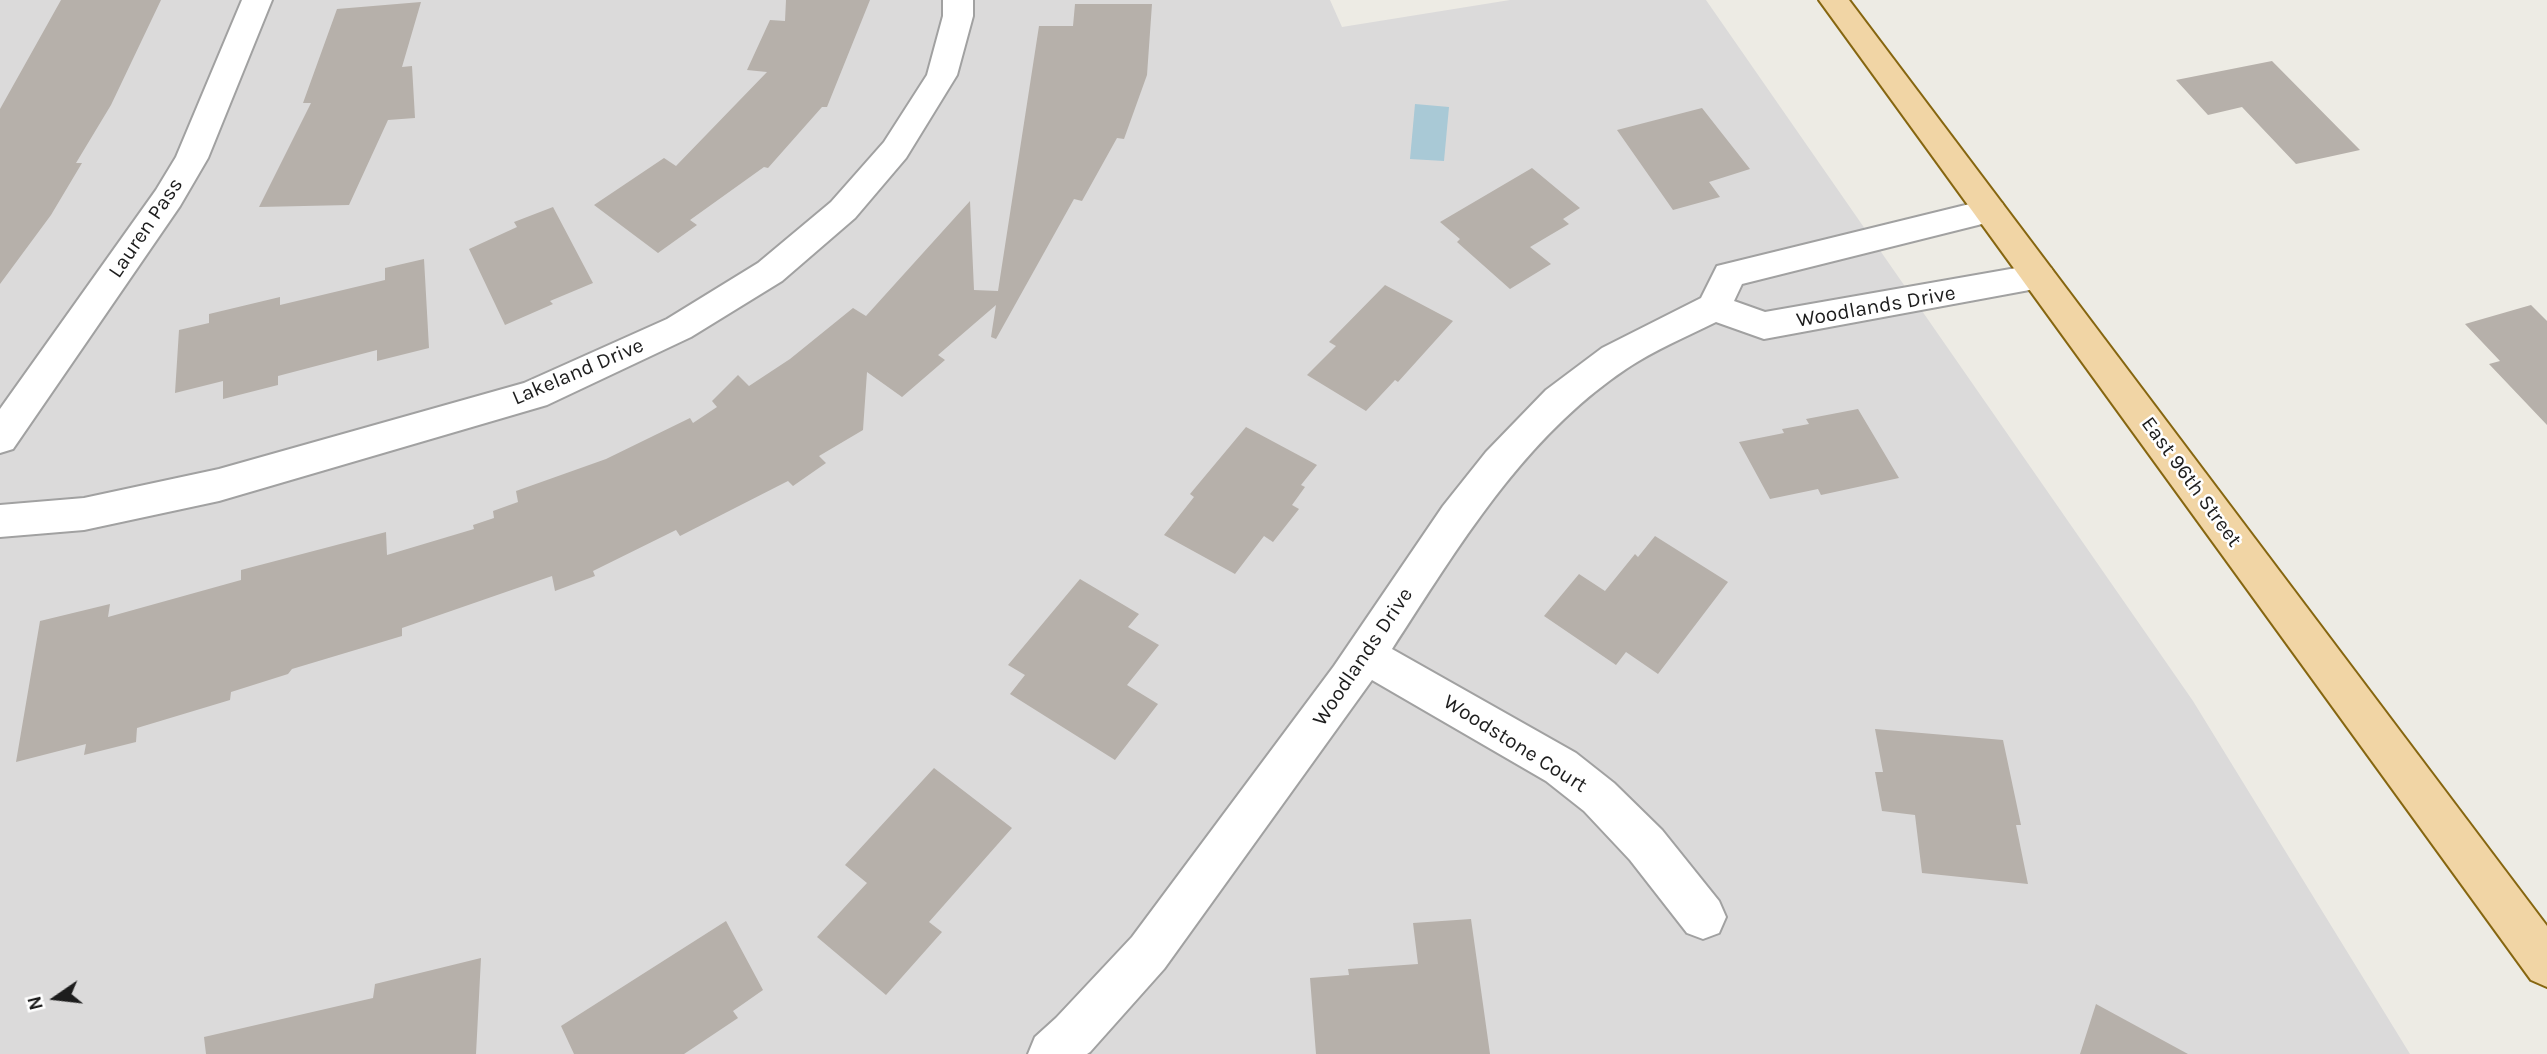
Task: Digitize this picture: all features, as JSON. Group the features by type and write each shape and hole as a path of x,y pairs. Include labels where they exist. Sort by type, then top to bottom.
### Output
{"main road":[{"name":"East 96th Street","path":"1834,0 2547,964"}],"street":[{"name":"Lauren Pass","path":"0,438 50,370 192,158 257,0"},
{"name":"Lakeland Drive","path":"0,522 84,514 219,485 520,399 679,328 770,272 843,210 895,150 942,75 958,16 958,0"},
{"path":"1714,307 1729,275 1990,211"},
{"name":"Woodlands Drive","path":"1052,1054 1073,1035 1148,953 1245,825 1366,655 1457,517 1499,463 1559,400 1615,358 1714,307 1764,326 2039,277"},
{"name":"Woodstone Court","path":"1366,655 1561,767 1599,797 1646,845 1703,917"}],"shaded area":[{"path":"0,0 1330,0 1342,27 1510,0 1706,0 2193,701 2410,1054 0,1054"}],"water":[{"path":"1415,104 1449,107 1444,161 1410,159"}],"building":[{"path":"61,0 161,0 111,105 76,163 82,163 51,215 0,284 0,109"},
{"path":"786,0 870,0 827,107 822,107 768,168 764,167 690,220 697,225 658,253 594,205 664,158 676,166 767,72 747,70 770,20 785,21"},
{"path":"421,2 402,67 412,66 415,118 388,120 349,205 259,207 311,103 303,103 337,9"},
{"path":"1075,4 1152,4 1147,75 1124,139 1117,138 1082,201 1074,199 996,339 991,337 996,305 938,355 945,360 902,397 867,372 863,430 819,456 826,463 793,486 788,481 680,536 676,530 593,571 595,576 555,591 552,576 402,628 402,636 292,669 288,674 231,692 230,700 137,728 136,742 84,755 86,744 16,762 40,621 110,604 108,617 241,580 241,570 386,532 387,555 474,529 473,525 494,518 493,511 518,502 516,491 606,459 690,418 693,423 717,407 712,401 738,375 749,386 790,359 853,308 866,316 970,201 974,290 998,291 1039,26 1073,26"},
{"path":"2272,61 2360,150 2296,164 2242,107 2208,115 2176,80"},
{"path":"1702,108 1750,169 1709,182 1720,197 1673,210 1617,130"},
{"path":"1532,168 1580,208 1563,219 1569,224 1530,247 1551,264 1510,289 1457,242 1460,239 1440,222"},
{"path":"553,207 593,283 550,301 553,304 505,325 469,249 517,227 514,222"},
{"path":"424,259 429,348 377,361 377,350 278,376 278,385 223,399 223,381 175,393 179,330 209,323 209,314 280,297 280,305 385,280 385,268"},
{"path":"1385,285 1453,321 1398,382 1395,380 1366,411 1307,375 1336,346 1329,342"},
{"path":"2531,305 2547,321 2547,425 2489,364 2500,361 2465,324"},
{"path":"1858,409 1899,478 1821,495 1818,489 1770,499 1739,442 1784,433 1782,429 1809,424 1806,419"},
{"path":"1246,427 1317,465 1301,485 1305,487 1292,505 1299,509 1273,542 1264,536 1235,574 1164,535 1194,497 1190,494"},
{"path":"1655,536 1728,582 1658,674 1626,652 1616,665 1544,616 1579,574 1605,591 1635,554 1638,557"},
{"path":"1080,579 1139,614 1128,627 1159,645 1127,685 1158,704 1115,760 1010,694 1025,675 1008,665"},
{"path":"1875,729 2003,740 2021,825 2016,825 2028,884 1922,873 1915,815 1882,811 1875,772 1883,772"},
{"path":"934,768 1012,828 929,922 942,932 886,995 817,937 867,883 845,865"},
{"path":"1471,919 1490,1054 1316,1054 1310,978 1349,975 1348,969 1418,964 1413,923"},
{"path":"726,921 763,990 733,1011 738,1018 684,1054 574,1054 561,1026"},
{"path":"481,958 476,1054 206,1054 204,1037 373,998 375,984"},
{"path":"2096,1004 2188,1054 2080,1054"}]}
